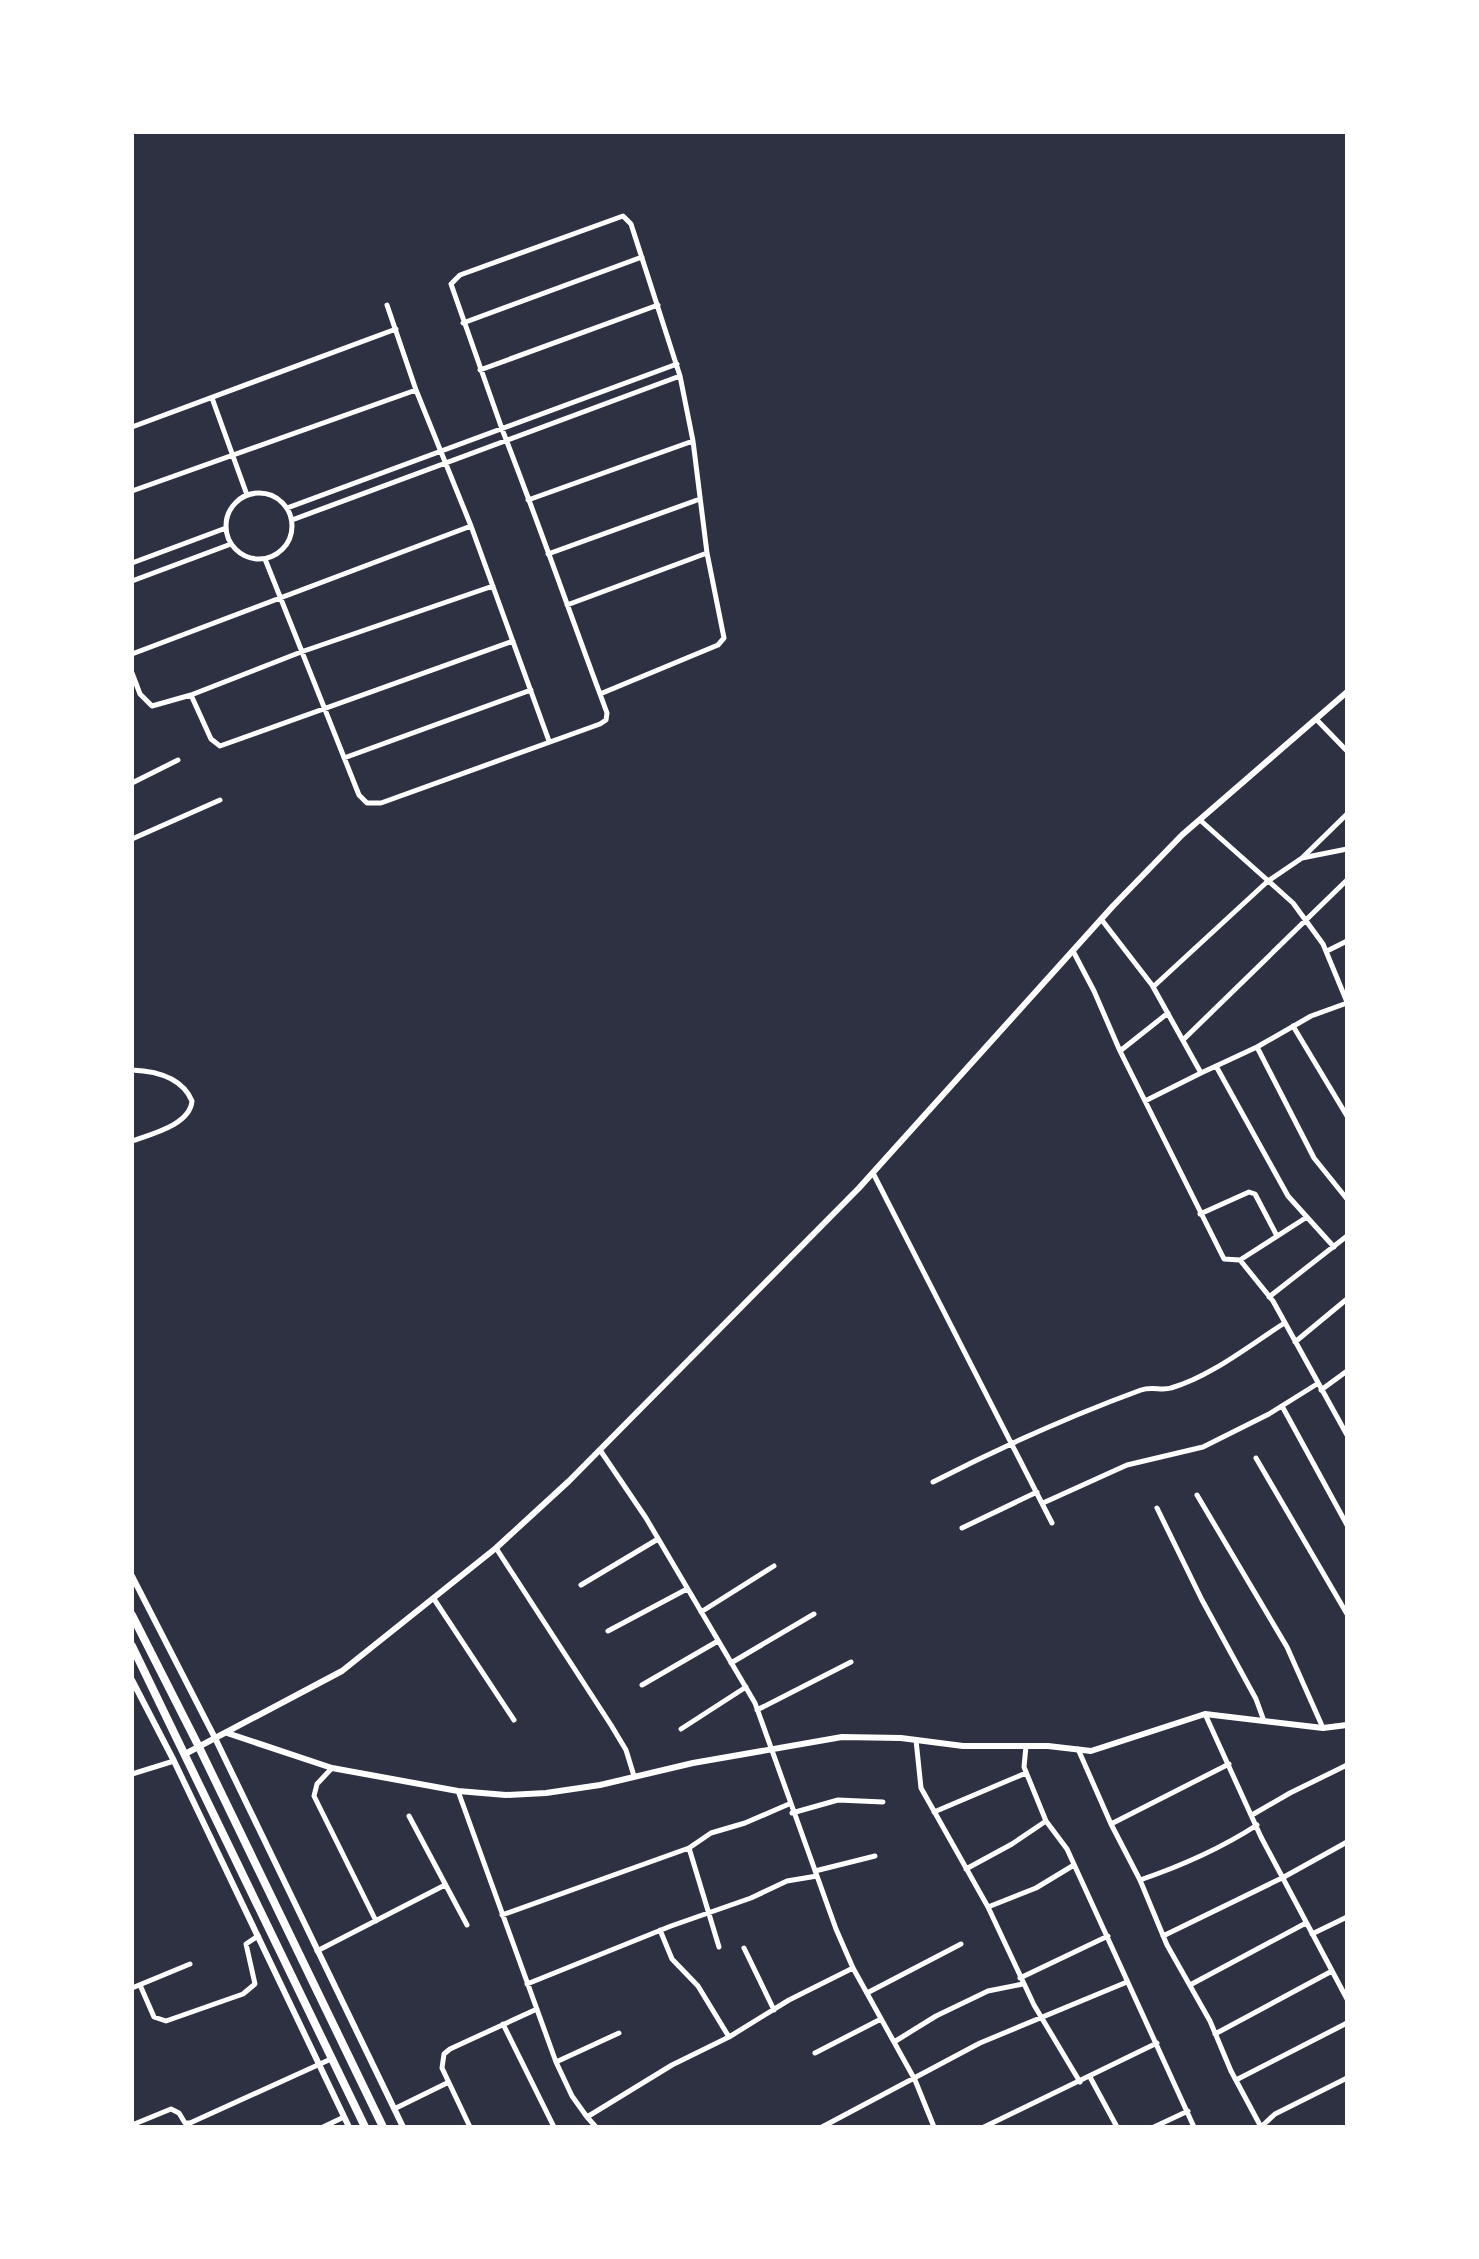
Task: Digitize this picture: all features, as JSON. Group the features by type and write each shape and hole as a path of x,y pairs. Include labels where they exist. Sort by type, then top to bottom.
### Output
{"highway":[{"path":"132,1615 383,2127"},
{"path":"132,1646 365,2127"}],"street":[{"path":"265,559 363,800 372,804 381,803 606,720 607,713 480,370 451,288 456,278 623,216 629,221 642,257 680,376 693,441 707,553 724,631 723,641 600,694"},
{"path":"463,323 642,257"},
{"path":"387,305 416,390 471,526 549,741"},
{"path":"480,370 658,305"},
{"path":"132,427 396,329"},
{"path":"287,508 677,364"},
{"path":"292,520 680,376"},
{"path":"132,491 416,390"},
{"path":"212,398 247,495"},
{"path":"528,500 693,441"},
{"path":"266,493 287,508 292,520 292,534 287,546 277,555 265,559 246,557 231,544 226,528 231,507 247,495 266,493"},
{"path":"548,554 700,499"},
{"path":"132,654 471,526"},
{"path":"132,563 226,528"},
{"path":"132,581 231,544"},
{"path":"567,605 707,553"},
{"path":"132,673 140,694 152,706 191,695 301,652 493,586"},
{"path":"191,695 211,739 220,746 513,641"},
{"path":"344,758 531,690"},
{"path":"185,1754 342,1671 496,1548 600,1450 873,1173 1101,919 1200,820 1347,692"},
{"path":"1316,719 1347,751"},
{"path":"132,783 178,760"},
{"path":"132,839 220,800"},
{"path":"1153,987 1268,881 1302,858 1347,814"},
{"path":"1145,1101 1257,1047 1311,1016 1347,1003 1326,951 1293,903 1200,820"},
{"path":"1302,858 1347,849"},
{"path":"1184,1039 1347,880"},
{"path":"1101,919 1153,987 1201,1073"},
{"path":"1326,951 1347,941"},
{"path":"1073,951 1224,1259 1240,1260 1307,1217"},
{"path":"1120,1051 1168,1013"},
{"path":"1293,1026 1347,1116"},
{"path":"1257,1047 1314,1158 1347,1199"},
{"path":"1216,1066 1277,1177 1334,1247"},
{"path":"132,1070 147,1071 180,1084 192,1101 188,1113 177,1122 132,1141"},
{"path":"873,1173 1052,1523"},
{"path":"1200,1214 1249,1192 1255,1194 1277,1236"},
{"path":"1269,1297 1347,1236"},
{"path":"1240,1260 1269,1297 1347,1435"},
{"path":"1295,1342 1347,1299"},
{"path":"933,1482 1012,1442 1145,1388 1168,1389 1221,1364 1283,1324"},
{"path":"1043,1503 1127,1465 1203,1447 1347,1371"},
{"path":"1282,1406 1347,1525"},
{"path":"600,1450 658,1539 746,1687 772,1748 792,1813 853,1968 915,2080 934,2127"},
{"path":"1256,1458 1347,1614"},
{"path":"962,1528 1037,1492"},
{"path":"1197,1495 1287,1647 1323,1728"},
{"path":"1157,1508 1261,1709 1264,1722"},
{"path":"581,1585 658,1539"},
{"path":"496,1548 611,1725 626,1750 634,1776"},
{"path":"701,1612 774,1566"},
{"path":"132,1576 215,1738 403,2127"},
{"path":"608,1631 687,1589"},
{"path":"434,1599 514,1720"},
{"path":"731,1663 814,1614"},
{"path":"642,1685 718,1641"},
{"path":"757,1710 851,1662"},
{"path":"132,1680 174,1761 349,2127"},
{"path":"681,1729 746,1687"},
{"path":"227,1733 332,1768 458,1791 506,1795 600,1785 772,1748 842,1737 1091,1751 1205,1714 1323,1728 1347,1725"},
{"path":"1205,1714 1252,1815 1347,1999"},
{"path":"916,1740 921,1788 988,1907 1042,2018 1080,2082"},
{"path":"1026,1746 1024,1767 1046,1821 1067,1849 1194,2127"},
{"path":"1078,1749 1163,1936 1261,2127 1275,2114 1347,2078"},
{"path":"132,1774 174,1761"},
{"path":"1111,1824 1229,1764"},
{"path":"1252,1815 1347,1765"},
{"path":"332,1768 317,1784 314,1796 376,1921"},
{"path":"934,1812 1026,1773"},
{"path":"458,1791 556,2062 572,2096 596,2127"},
{"path":"792,1813 838,1800 883,1802"},
{"path":"502,1915 689,1848 711,1833 745,1823 789,1804"},
{"path":"409,1816 467,1925"},
{"path":"966,1869 1046,1821"},
{"path":"1140,1880 1178,1867 1234,1840 1257,1825"},
{"path":"1163,1936 1284,1877 1347,1842"},
{"path":"689,1848 719,1947"},
{"path":"527,1984 660,1930 751,1898 787,1881 875,1856"},
{"path":"988,1907 1036,1888 1074,1865"},
{"path":"317,1951 445,1885"},
{"path":"1312,1934 1347,1917"},
{"path":"1190,1985 1306,1923"},
{"path":"660,1930 672,1959 698,1986 729,2037"},
{"path":"140,1985 154,2017 166,2021 243,1994 255,1984 246,1944 258,1936"},
{"path":"894,2042 936,2016 988,1991 1022,1981 1108,1936"},
{"path":"867,1993 961,1944"},
{"path":"744,1948 774,2010"},
{"path":"132,1988 190,1964"},
{"path":"587,2117 672,2065 853,1968"},
{"path":"1215,2034 1332,1971"},
{"path":"822,2127 980,2043 1127,1982"},
{"path":"470,2127 447,2083 442,2068 444,2054 537,2009"},
{"path":"815,2053 881,2019"},
{"path":"1236,2080 1347,2023"},
{"path":"503,2024 554,2127"},
{"path":"556,2062 619,2033"},
{"path":"984,2127 1157,2043"},
{"path":"132,2125 171,2109 179,2113 185,2123 190,2123 332,2059"},
{"path":"1090,2077 1117,2127"},
{"path":"394,2109 447,2083"},
{"path":"1154,2127 1188,2111"},
{"path":"323,2127 344,2117"}]}
